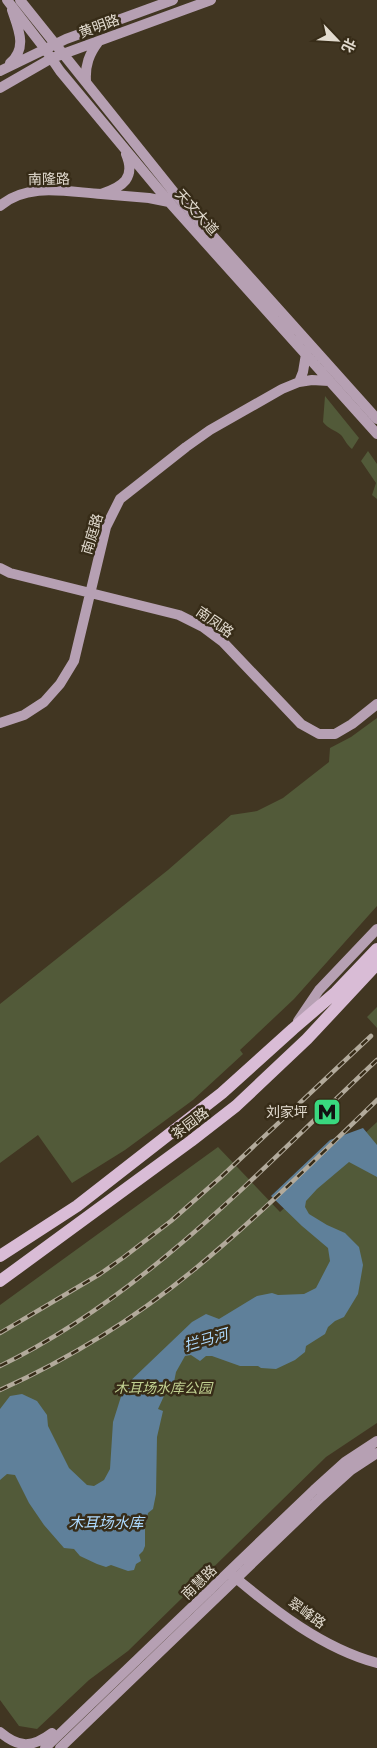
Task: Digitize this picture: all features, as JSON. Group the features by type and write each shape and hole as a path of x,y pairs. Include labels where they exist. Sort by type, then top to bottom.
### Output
{"main road":[{"name":"黄明路","path":"2,70 66,39 173,0"},
{"name":"黄明路","path":"0,88 52,58 211,0"},
{"name":"天文大道","path":"13,1 50,47 63,54 86,81 177,196 377,419"},
{"path":"2,70 17,57 20,47 21,40 13,1"},
{"path":"86,81 87,61 90,52 98,41"},
{"name":"天文大道","path":"50,47 52,58 60,71 169,202 377,434"},
{"path":"101,194 116,189 127,179 129,163 122,146"},
{"name":"南隆路","path":"0,206 7,199 32,191 101,194 149,198 169,202"},
{"path":"299,382 306,354"},
{"path":"299,382 312,380 329,381"},
{"name":"南庭路","path":"0,723 24,715 44,702 60,684 74,661 106,527 120,499 210,430 282,389 299,382"},
{"name":"南凤路","path":"0,568 10,573 180,615 203,627 223,642 301,724 319,734 335,734 352,724 377,704"},
{"name":"茶园路","path":"293,1029 319,990 377,929"},
{"name":"茶园路","path":"0,1281 236,1106 307,1039 377,949"},
{"name":"茶园路","path":"0,1256 77,1206 222,1094 293,1029 340,996 377,964"},
{"name":"南慧路","path":"60,1748 327,1479 346,1462 377,1441"},
{"name":"南慧路","path":"45,1748 232,1575 351,1470 377,1453"},
{"name":"翠峰路","path":"232,1575 328,1645 352,1656 377,1663"},
{"path":"0,1733 20,1746 37,1744 44,1740 72,1713 118,1679"},
{"path":"67,1748 94,1715"},
{"path":"0,1733 11,1748"}],"green space":[{"path":"325,396 359,438 352,449 341,435 323,422"},
{"path":"368,451 377,464 377,499 372,495 376,483 361,461"},
{"path":"377,718 377,906 294,999 240,1050 243,1054 193,1100 125,1150 72,1183 38,1135 0,1163 0,1004 168,870 231,815 257,811 283,798 329,762 330,748 351,737"},
{"path":"377,1007 377,1028 367,1017"},
{"name":"木耳场水库公园","path":"377,1122 377,1423 326,1457 128,1651 89,1680 37,1729 19,1726 0,1700 0,1305 218,1147 280,1212"}],"water":[{"name":"木耳场水库","path":"363,1128 377,1145 377,1177 349,1162 317,1189 306,1201 305,1207 309,1214 345,1233 359,1247 363,1265 358,1294 344,1317 335,1321 328,1327 325,1334 306,1346 305,1352 295,1360 276,1369 240,1366 212,1356 206,1356 200,1361 191,1355 185,1356 176,1372 174,1382 169,1385 158,1409 163,1411 157,1437 156,1494 153,1509 148,1513 145,1527 145,1546 139,1555 141,1561 136,1564 134,1570 128,1571 111,1565 106,1567 97,1564 80,1556 74,1549 64,1548 44,1525 29,1503 15,1475 7,1474 0,1480 0,1409 10,1396 22,1394 37,1401 47,1415 48,1426 69,1468 87,1485 94,1486 104,1480 110,1469 113,1422 124,1387 192,1322 206,1314 219,1319 257,1296 272,1293 278,1295 304,1294 316,1288 330,1261 328,1248 271,1196 330,1140"}],"railway":[{"path":"0,1333 100,1274 171,1221 221,1177 371,1036"},
{"path":"0,1366 53,1337 104,1304 153,1267 245,1186 377,1060"},
{"path":"0,1390 78,1350 127,1320 174,1286 265,1207 377,1100"}],"place":[{"name":"刘家坪","path":"327,1112"}],"water label":[{"name":"拦马河","path":"206,1340"}]}
